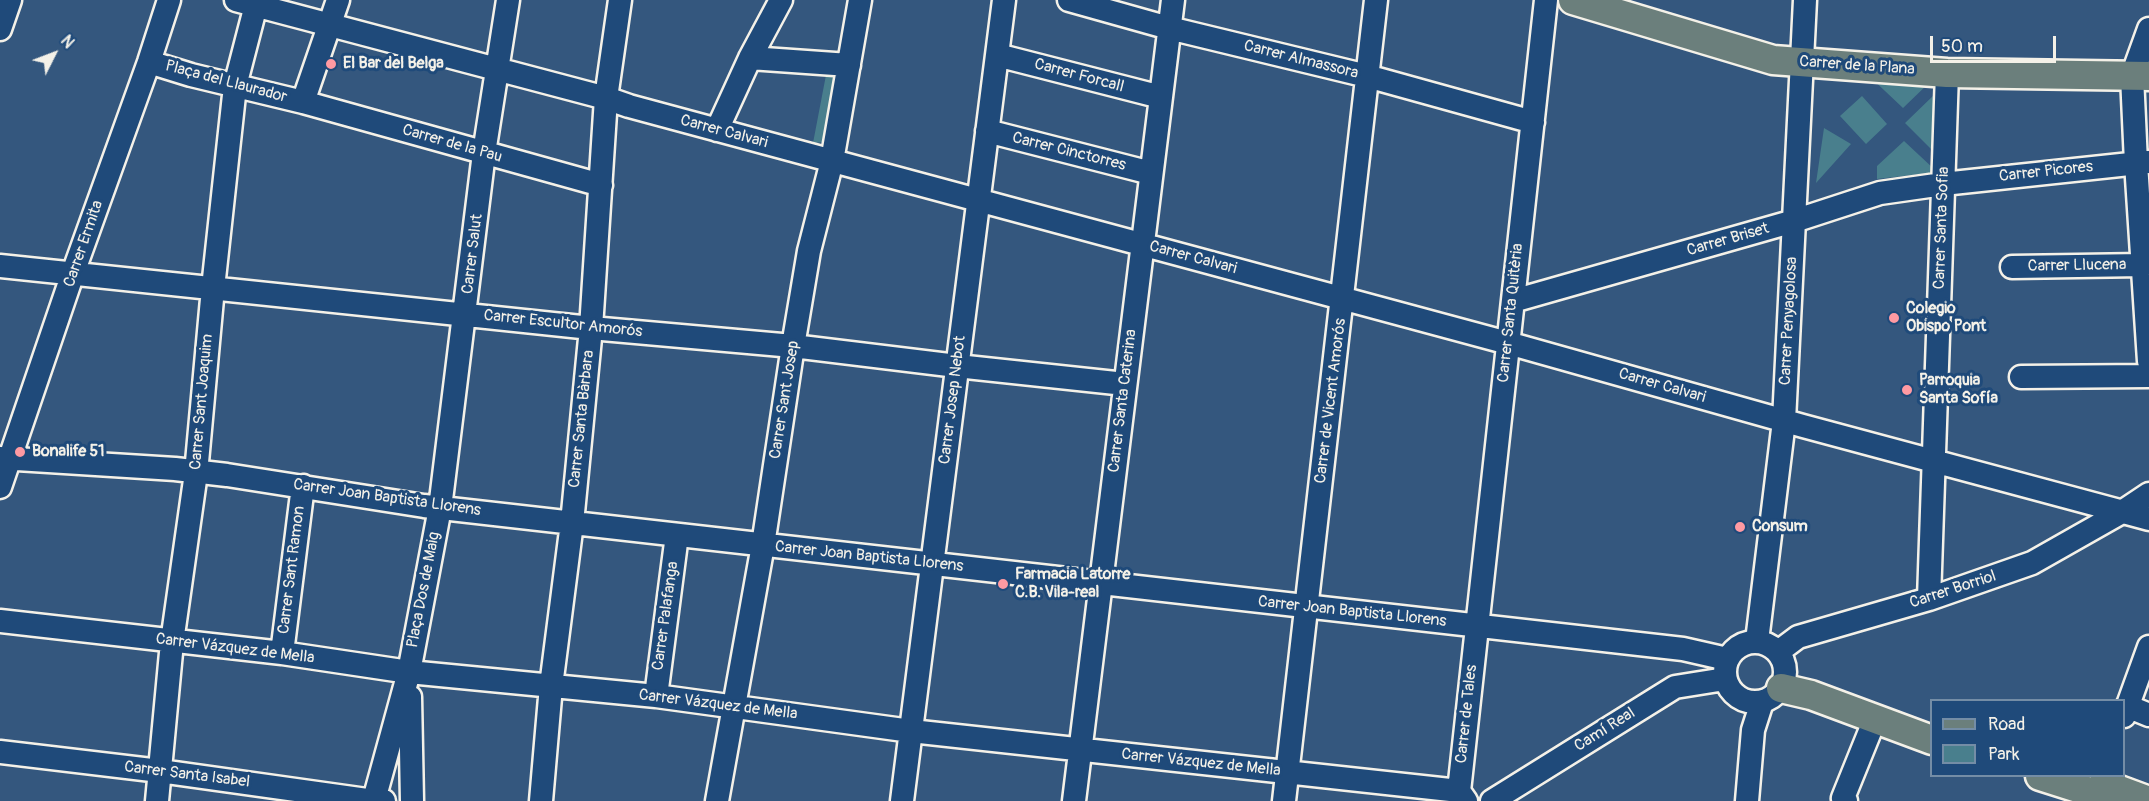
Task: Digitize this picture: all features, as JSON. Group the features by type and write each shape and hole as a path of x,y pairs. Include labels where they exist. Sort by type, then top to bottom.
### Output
{"main road":[{"name":"Carrer de la Plana","path":"1573,0 1773,60 1947,73 2140,76"},
{"path":"1770,682 1930,739"},
{"path":"1770,682 1814,685 1930,722"},
{"path":"2044,777 2148,801"}],"street":[{"path":"0,28 10,0"},
{"name":"Carrer Ermita","path":"0,487 5,458 74,273 169,0"},
{"name":"Plaça del Llaurador","path":"149,62 303,102 338,0"},
{"name":"Carrer Salut","path":"440,508 466,315 484,153 507,0"},
{"name":"Carrer Santa Bàrbara","path":"541,801 550,686 572,523 591,328 606,98 620,0"},
{"path":"717,130 750,58 781,0"},
{"name":"Carrer Sant Josep","path":"717,801 763,545 809,251 832,161 860,0"},
{"name":"Carrer Josep Nebot","path":"902,801 1004,0"},
{"name":"Carrer Almassora","path":"1069,0 1169,28 1367,76 1533,122"},
{"name":"Carrer Santa Caterina","path":"1074,801 1173,0"},
{"name":"Carrer de Vicent Amorós","path":"1284,801 1376,0"},
{"name":"Carrer Santa Quitèria","path":"1477,626 1546,0"},
{"name":"Carrer Penyagolosa","path":"1758,641 1784,421 1805,0"},
{"name":"Carrer Calvari","path":"246,3 606,98 2149,519"},
{"name":"Carrer Sant Joaquim","path":"157,801 172,642 196,473 213,288 246,3"},
{"path":"2149,29 2140,76 2143,265 2149,361"},
{"name":"Carrer Forcall","path":"997,55 1161,97"},
{"path":"750,58 849,65"},
{"name":"Carrer Santa Sofia","path":"1929,599 1947,73"},
{"name":"Carrer de la Pau","path":"303,102 601,185"},
{"name":"Carrer Cinctorres","path":"987,131 1151,173"},
{"name":"Carrer Picores","path":"1943,184 2142,162"},
{"name":"Carrer Briset","path":"1513,301 1794,221 1880,193 1943,184"},
{"name":"Carrer Llucena","path":"2012,267 2143,265"},
{"name":"Carrer Escultor Amorós","path":"0,266 591,328 793,345 1125,384"},
{"path":"2021,377 2149,376"},
{"name":"Carrer Joan Baptista Llorens","path":"5,458 175,469 303,486 440,508 1683,649 1726,669"},
{"name":"Carrer Sant Ramon","path":"282,653 303,486"},
{"name":"Carrer Borriol","path":"1770,682 1798,637 1929,599 2032,563 2149,494"},
{"name":"Plaça Dos de Maig","path":"377,801 409,672 440,508"},
{"name":"Carrer Palafanga","path":"656,696 677,535"},
{"name":"Carrer Vázquez de Mella","path":"0,621 282,653 409,672 656,696 911,731 1436,789 1462,788"},
{"name":"Carrer de Tales","path":"1462,788 1477,626"},
{"path":"1747,801 1753,730 1770,682 1772,646 1758,641 1740,646 1726,669 1736,696 1770,682"},
{"path":"2149,647 2125,711 2149,715"},
{"name":"Camí Real","path":"1492,801 1675,687 1726,669"},
{"name":"Plaça Dos de Maig","path":"409,672 412,801"},
{"path":"1845,801 1843,798 1875,719"},
{"name":"Carrer Santa Isabel","path":"0,752 377,801"}],"green space":[{"path":"1867,74 1930,82 1903,108"},
{"path":"826,75 841,76 826,142 813,143"},
{"path":"1935,94 1933,151 1905,123"},
{"path":"1862,96 1887,124 1866,144 1840,116"},
{"path":"1824,128 1851,144 1816,183"},
{"path":"1904,141 1934,169 1930,173 1877,179 1877,166"}],"place":[{"name":"El Bar del Belga","path":"331,64"},
{"name":"Colegio Obispo Pont","path":"1894,318"},
{"name":"Parroquia Santa Sofía","path":"1907,390"},
{"name":"Bonalife 51","path":"20,452"},
{"name":"Consum","path":"1740,527"},
{"name":"Farmacia Latorre C.B. Vila-real","path":"1003,584"}]}
